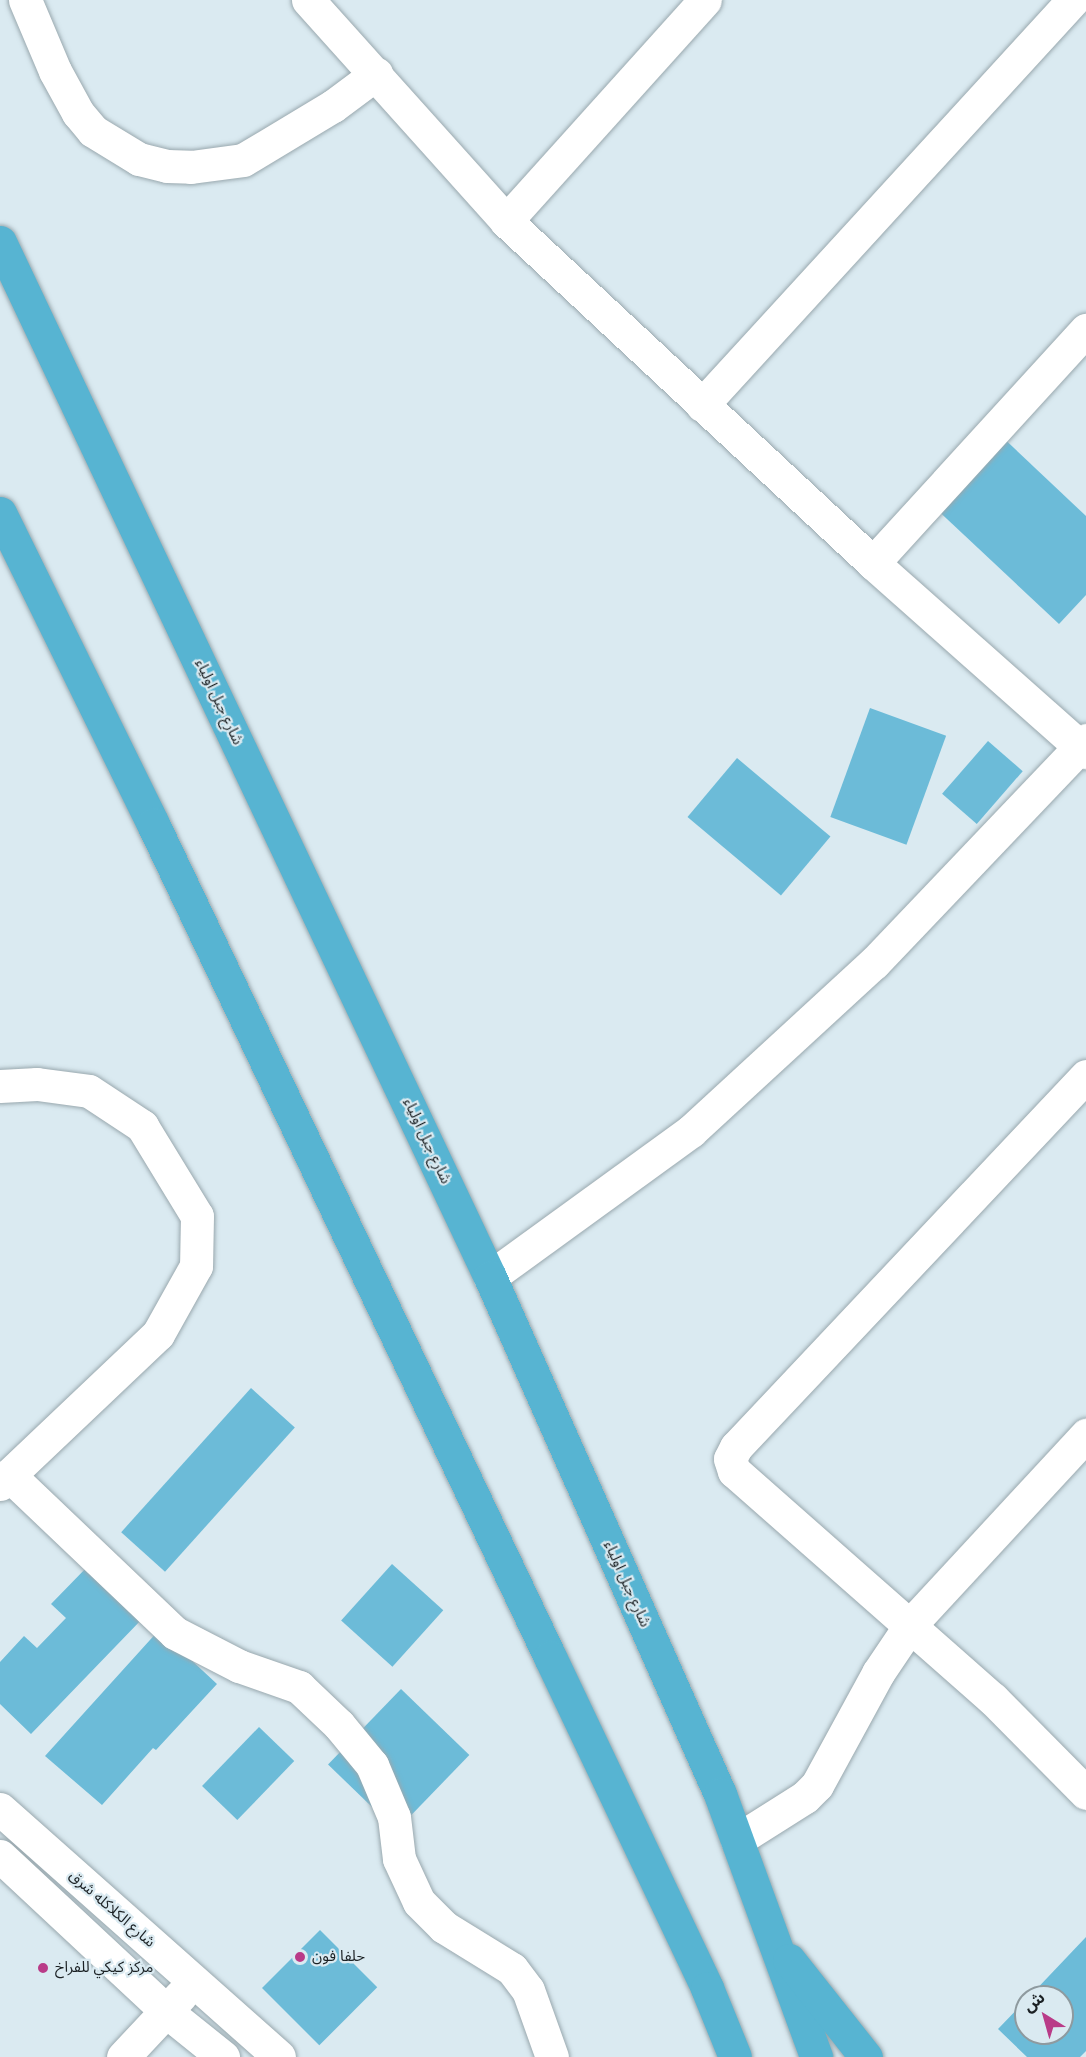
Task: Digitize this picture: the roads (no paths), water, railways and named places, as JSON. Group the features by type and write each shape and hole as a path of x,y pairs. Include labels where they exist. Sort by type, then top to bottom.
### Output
{"highway":[{"name":"شارع جبل اولياء","path":"0,242 490,1277 720,1794 816,2057"},
{"path":"0,513 153,824 555,1667 706,1988 735,2057"},
{"path":"774,1941 866,2057"}],"street":[{"path":"25,0 55,71 78,113 93,131 140,159 167,166 191,167 243,160 333,106 376,74"},
{"path":"506,221 705,0"},
{"path":"702,405 1073,0"},
{"path":"327,7 376,74 506,221 873,563 1084,746 874,963 691,1131 490,1277"},
{"path":"873,563 1086,330"},
{"path":"1086,1076 736,1447 730,1459 734,1471 993,1699 1086,1793"},
{"path":"0,1086 37,1084 89,1091 133,1120 142,1126 197,1216 196,1266 158,1334 4,1480 175,1633 238,1666 298,1688 339,1725 372,1765 394,1817 399,1859 419,1902 444,1927 512,1969 528,1990 552,2057"},
{"path":"737,1840 805,1797 817,1785 878,1673 910,1624 1086,1435"},
{"name":"شارع الكلاكله شرق","path":"0,1809 279,2057"},
{"path":"0,1856 167,2012 223,2057"},
{"path":"123,2057 194,1981"}],"place":[{"name":"حلفا فون","path":"300,1957"},
{"name":"مركز كيكي للفراخ","path":"43,1968"}]}
